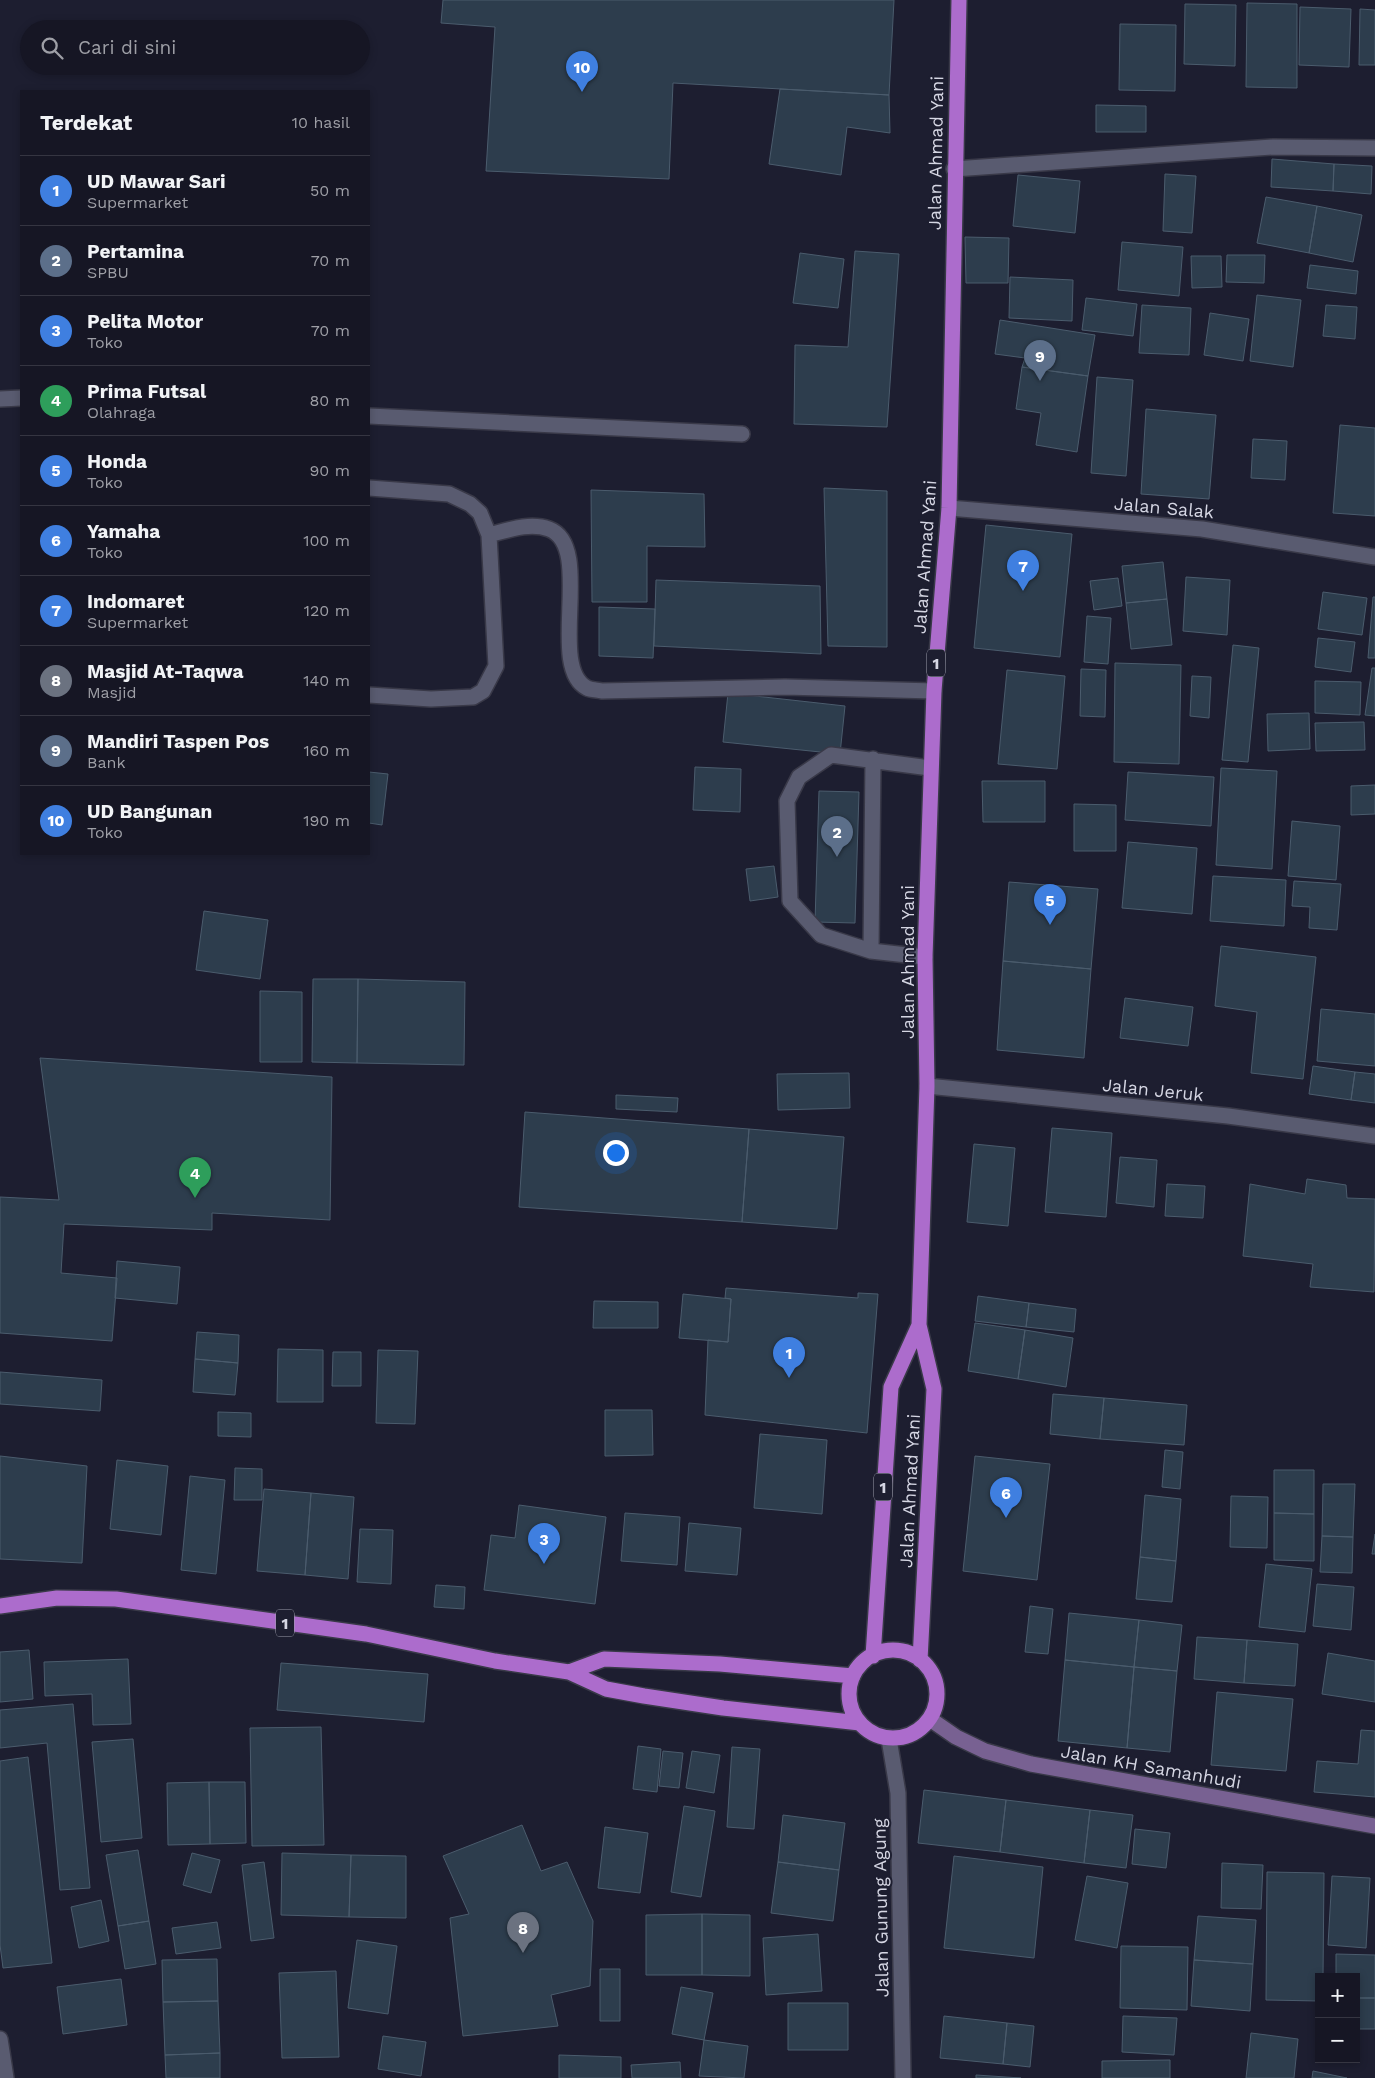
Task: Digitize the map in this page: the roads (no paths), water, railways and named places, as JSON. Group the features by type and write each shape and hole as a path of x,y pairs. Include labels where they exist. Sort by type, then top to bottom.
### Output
{"highway":[{"name":"Jalan Ahmad Yani","path":"920,1660 934,1389 919,1325 927,1086 925,957 930,768 948,508 959,0"},
{"name":"Jalan Ahmad Yani","path":"873,1656 891,1387 919,1325"},
{"name":"1","path":"0,1606 57,1598 116,1599 366,1634 495,1661 568,1672 606,1689 723,1708 860,1723 873,1734 889,1738"},
{"path":"860,1723 853,1713 849,1688 853,1676 865,1661 884,1652 897,1651 920,1660 930,1672 937,1688 935,1709 930,1719 922,1728 912,1734 889,1738"},
{"name":"1","path":"568,1672 604,1659 720,1664 853,1676"}],"main road":[{"name":"Jalan KH Samanhudi","path":"930,1719 956,1737 985,1751 1031,1764 1375,1826"}],"street":[{"path":"954,169 1273,147 1375,148"},
{"path":"0,399 20,398"},
{"path":"370,416 742,434"},
{"path":"370,488 454,496 470,504 480,513 489,535 496,666 483,691 473,697 431,699 370,695"},
{"name":"Jalan Salak","path":"948,508 1202,529 1375,557"},
{"path":"489,535 518,528 536,527 550,529 560,537 569,552 569,647 576,675 586,687 602,691 785,687 934,691"},
{"path":"925,957 871,952 821,936 790,900 787,801 799,778 831,755 930,768"},
{"path":"871,952 872,759"},
{"name":"Jalan Jeruk","path":"927,1086 1228,1116 1375,1136"},
{"name":"Jalan Gunung Agung","path":"889,1738 898,1792 903,2078"},
{"path":"0,2039 6,2078"}],"place":[{"name":"UD Bangunan","path":"582,92"},
{"name":"Mandiri Taspen Pos","path":"1040,381"},
{"name":"Indomaret","path":"1023,591"},
{"name":"Pertamina","path":"837,857"},
{"name":"Honda","path":"1050,925"},
{"name":"Prima Futsal","path":"195,1198"},
{"name":"UD Mawar Sari","path":"789,1378"},
{"name":"Yamaha","path":"1006,1518"},
{"name":"Pelita Motor","path":"544,1564"},
{"name":"Masjid At-Taqwa","path":"523,1953"}]}
